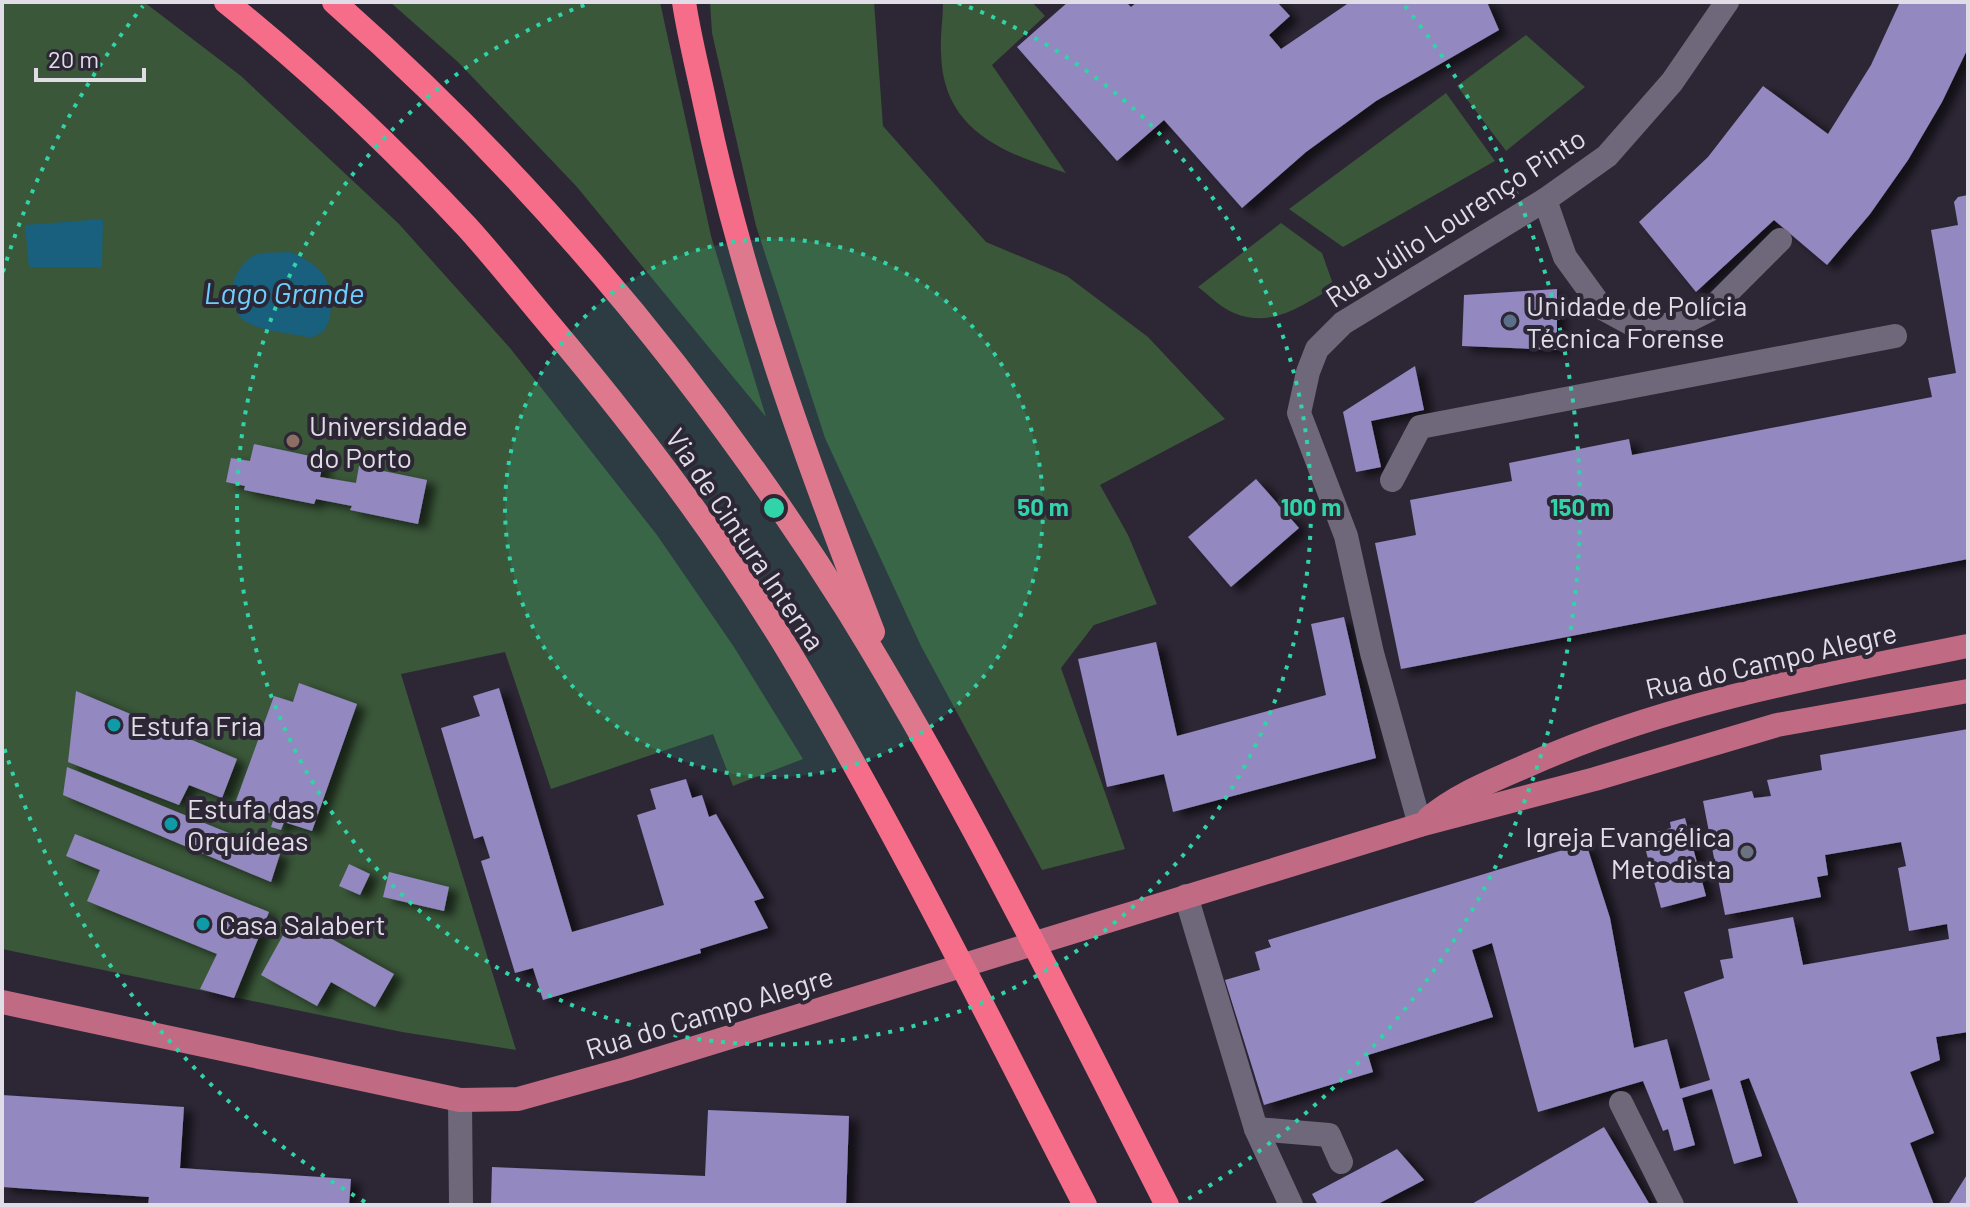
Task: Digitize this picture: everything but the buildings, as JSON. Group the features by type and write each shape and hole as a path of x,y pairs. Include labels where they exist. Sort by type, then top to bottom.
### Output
{"highway":[{"name":"Via de Cintura Interna","path":"226,2 335,95 467,228 605,390 663,466 788,650 906,861 1085,1205"},
{"name":"Via de Cintura Interna","path":"334,2 448,108 512,174 707,405 794,530 848,612 975,835 1167,1205"},
{"path":"684,2 715,154 746,273 813,476 898,697"}],"main road":[{"name":"Rua do Campo Alegre","path":"1420,825 1451,800 1559,751 1663,714 1769,686 1968,646"},
{"name":"Rua do Campo Alegre","path":"2,1002 460,1100 518,1099 626,1069 1420,825 1595,779 1777,725 1968,691"}],"street":[{"name":"Rua Júlio Lourenço Pinto","path":"1420,825 1372,653 1346,536 1299,413 1308,372 1317,349 1343,323 1545,200 1607,156 1672,82 1727,2"},
{"path":"1545,200 1565,257 1602,308 1639,328 1683,323 1711,309 1780,240"},
{"path":"1392,480 1420,427 1895,336"},
{"path":"1186,896 1256,1129 1291,1205"},
{"path":"460,1100 461,1205"},
{"path":"1621,1103 1672,1205"},
{"path":"1256,1129 1329,1135 1341,1162"}],"green space":[{"name":"Universidade do Porto","path":"2,2 144,2 241,76 399,224 510,348 657,535 734,647 803,759 733,786 713,734 551,789 505,652 401,674 516,1050 402,1032 2,949"},
{"path":"390,2 660,2 711,236 766,417 577,187 458,62"},
{"path":"710,2 874,2 883,126 986,242 1067,276 1148,337 1225,419 1100,485 1128,535 1157,604 1094,625 1061,668 1125,849 1042,870 921,646 825,438 756,226 712,33"},
{"path":"943,2 1032,2 1045,16 992,65 1066,173 999,147 965,120 952,101 944,79 941,46"},
{"path":"1526,35 1585,87 1506,151 1457,86"},
{"path":"1446,93 1495,161 1343,247 1289,209"},
{"path":"1281,223 1322,253 1334,287 1286,313 1261,318 1229,311 1198,287"}],"water":[{"path":"103,219 102,267 29,267 25,225"},
{"name":"Lago Grande","path":"291,252 316,267 323,274 328,287 331,303 327,326 312,338 250,324 235,310 232,300 234,280 245,262 261,253"}],"place":[{"name":"Unidade de Polícia Técnica Forense","path":"1510,321"},
{"name":"Universidade do Porto","path":"293,441"},
{"name":"Estufa Fria","path":"114,725"},
{"name":"Estufa das Orquídeas","path":"171,824"},
{"name":"Igreja Evangélica Metodista","path":"1747,852"},
{"name":"Casa Salabert","path":"203,924"}]}
